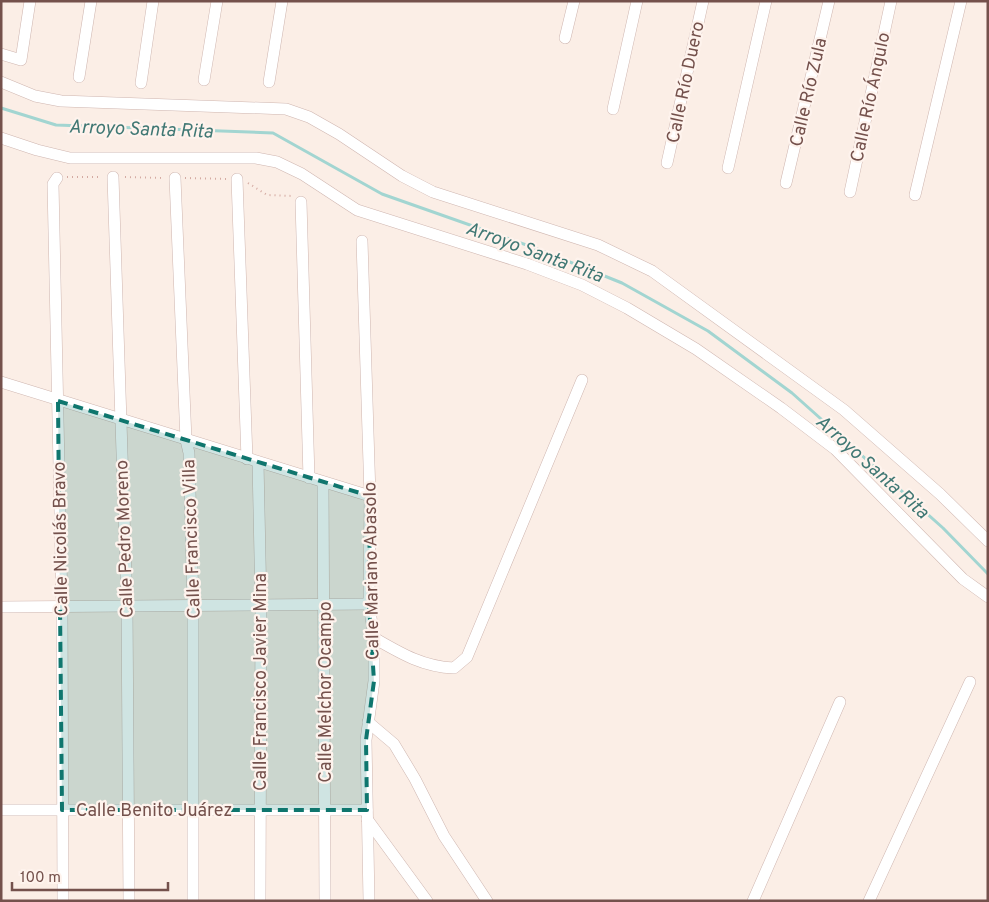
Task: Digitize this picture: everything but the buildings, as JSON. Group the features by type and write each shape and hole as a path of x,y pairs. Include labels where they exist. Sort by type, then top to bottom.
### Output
{"street":[{"path":"1,54 21,60 30,1"},
{"path":"79,77 91,1"},
{"path":"141,82 153,1"},
{"path":"204,80 217,1"},
{"path":"269,82 282,1"},
{"path":"565,38 574,1"},
{"path":"612,109 637,1"},
{"name":"Calle Río Duero","path":"667,164 703,1"},
{"path":"728,168 766,1"},
{"name":"Calle Río Zula","path":"786,184 830,1"},
{"name":"Calle Río Ángulo","path":"850,192 891,1"},
{"path":"914,195 961,1"},
{"path":"1,82 35,96 61,101 286,110 309,117 339,134 402,176 434,192 598,245 652,271 844,410 940,494 988,541"},
{"path":"1,138 37,150 70,158 256,158 277,162 302,174 357,210 474,246 582,285 696,349 781,408 835,449 963,579 988,596"},
{"name":"Calle Pedro Moreno","path":"113,177 127,606 129,901"},
{"name":"Calle Nicolás Bravo","path":"57,178 53,184 62,607 63,901"},
{"name":"Calle Francisco Villa","path":"175,178 186,440 189,452 193,606 194,901"},
{"name":"Calle Francisco Javier Mina","path":"237,179 260,605 260,901"},
{"path":"301,202 309,478"},
{"name":"Calle Mariano Abasolo","path":"362,240 370,496 369,604 374,638 374,681 366,740 368,901"},
{"path":"374,638 404,656 437,668 454,668 467,657 582,380"},
{"path":"1,382 370,496"},
{"name":"Calle Melchor Ocampo","path":"323,482 325,901"},
{"path":"1,607 369,604"},
{"path":"869,901 970,682"},
{"path":"753,901 840,702"},
{"path":"368,722 394,744 415,779 444,836 487,901"},
{"name":"Calle Benito Juárez","path":"1,810 325,810 367,814"},
{"path":"367,814 428,901"}],"highlighted area":[{"path":"58,401 370,496 369,604 374,681 366,740 367,810 62,810"}],"waterway":[{"name":"Arroyo Santa Rita","path":"1,108 56,125 273,133 382,194 535,248 622,283 708,331 792,393 943,528 988,574"}]}
